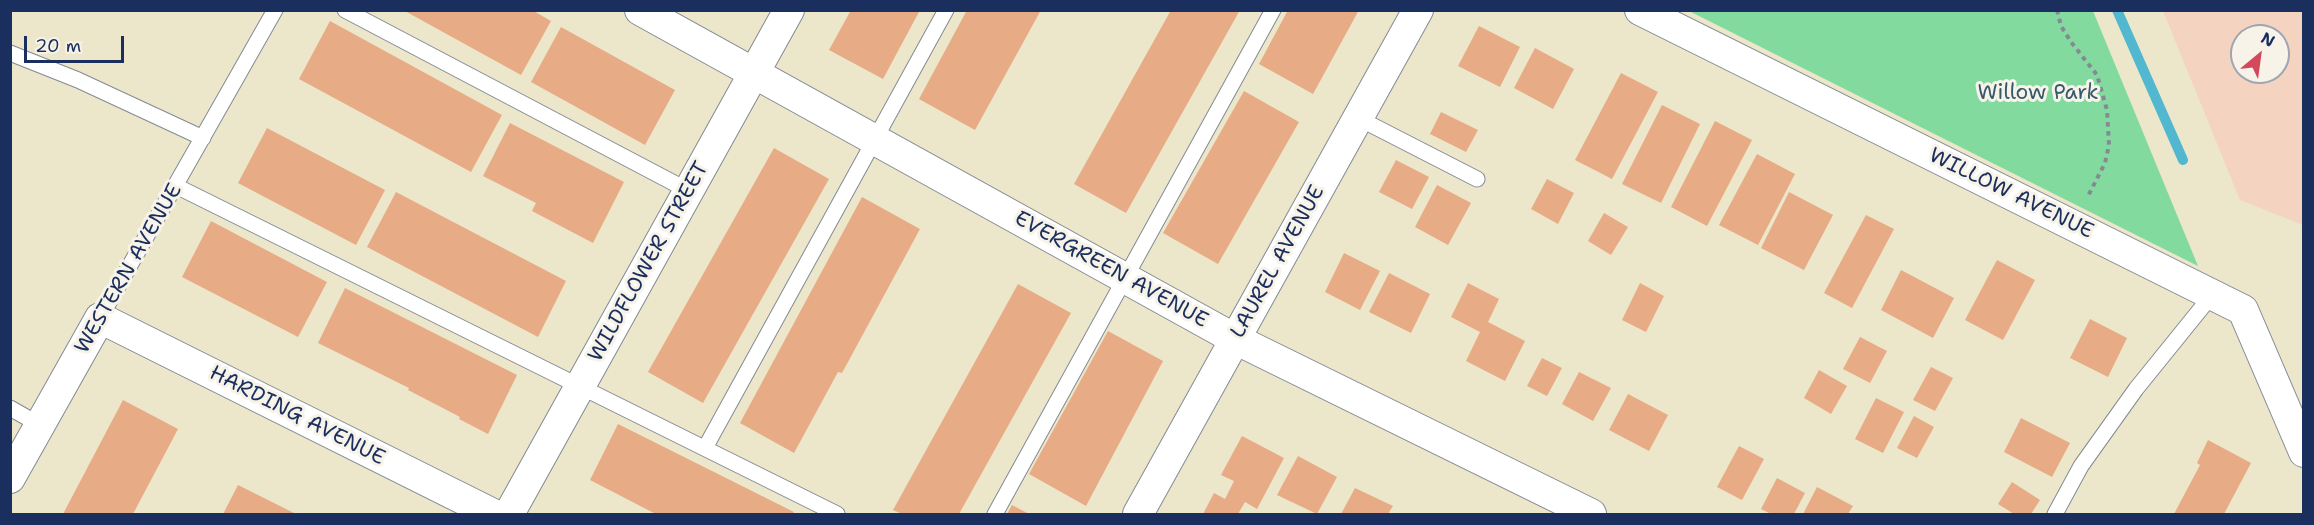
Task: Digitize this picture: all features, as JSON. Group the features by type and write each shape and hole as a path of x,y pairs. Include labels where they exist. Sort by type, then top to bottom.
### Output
{"street":[{"name":"EVERGREEN AVENUE","path":"640,10 1235,339 1591,514"},
{"name":"WILDFLOWER STREET","path":"509,514 789,10"},
{"name":"LAUREL AVENUE","path":"1138,514 1418,10"},
{"name":"WILLOW AVENUE","path":"1640,10 2243,310 2304,452"},
{"name":"WESTERN AVENUE","path":"10,478 100,318"},
{"name":"HARDING AVENUE","path":"100,318 493,514"}],"lane":[{"name":"WESTERN AVENUE","path":"100,318 275,10"},
{"path":"345,10 689,191"},
{"path":"705,447 946,10"},
{"path":"995,514 1273,10"},
{"path":"10,53 78,80 203,138"},
{"path":"1358,118 1477,178"},
{"path":"176,186 837,514"},
{"path":"2055,514 2081,466 2136,389 2212,295"},
{"path":"10,408 40,426"}],"path":[{"path":"2057,10 2061,26 2097,75 2109,122 2109,145 2105,163 2073,225"}],"shaded area":[{"path":"2163,11 2303,11 2303,225 2240,200"}],"green space":[{"name":"Willow Park","path":"1689,11 2093,11 2198,266"}],"building":[{"path":"403,10 532,10 551,21 521,75"},
{"path":"851,10 920,10 883,79 829,50"},
{"path":"967,10 1041,10 975,130 919,99"},
{"path":"1171,10 1240,10 1126,213 1074,184"},
{"path":"1288,10 1359,10 1313,94 1259,64"},
{"path":"330,21 502,115 471,172 299,79"},
{"path":"1479,26 1520,47 1500,87 1458,66"},
{"path":"561,27 675,90 645,145 531,82"},
{"path":"1535,48 1574,69 1553,109 1514,88"},
{"path":"1621,73 1658,92 1612,179 1575,160"},
{"path":"1244,91 1299,122 1218,264 1163,233"},
{"path":"1662,105 1700,124 1661,203 1622,184"},
{"path":"1441,112 1478,130 1466,152 1430,134"},
{"path":"1715,121 1752,140 1707,226 1671,207"},
{"path":"510,123 624,182 593,243 532,211 536,203 483,176"},
{"path":"267,128 385,190 356,245 238,183"},
{"path":"774,148 829,179 703,403 648,372"},
{"path":"1757,154 1795,174 1758,245 1719,225"},
{"path":"1396,160 1429,177 1412,209 1379,192"},
{"path":"1547,179 1574,193 1558,224 1531,209"},
{"path":"1437,185 1471,203 1448,245 1415,227"},
{"path":"396,192 566,281 538,337 367,247"},
{"path":"1789,192 1833,215 1804,270 1761,248"},
{"path":"862,197 920,229 842,373 838,372 794,453 740,423"},
{"path":"1604,213 1628,227 1611,255 1588,241"},
{"path":"1866,215 1894,229 1852,308 1824,293"},
{"path":"211,221 327,282 298,337 182,277"},
{"path":"1344,253 1380,271 1360,310 1325,292"},
{"path":"1997,260 2035,280 2003,340 1965,320"},
{"path":"1901,270 1954,298 1933,338 1881,310"},
{"path":"1389,273 1430,294 1411,333 1369,312"},
{"path":"1468,283 1499,299 1488,322 1525,341 1505,381 1466,361 1480,332 1451,317"},
{"path":"1640,283 1664,296 1646,332 1622,320"},
{"path":"1018,284 1071,313 959,514 902,514 893,510"},
{"path":"345,288 517,375 488,434 408,390 409,388 318,343"},
{"path":"2090,319 2127,338 2108,377 2070,358"},
{"path":"1108,331 1163,361 1086,506 1029,474"},
{"path":"1860,337 1887,351 1870,383 1843,369"},
{"path":"1542,358 1562,368 1547,396 1527,386"},
{"path":"1931,367 1953,378 1935,411 1913,400"},
{"path":"1819,370 1847,386 1831,414 1804,398"},
{"path":"1579,372 1611,388 1593,421 1562,404"},
{"path":"1628,394 1668,415 1649,451 1609,430"},
{"path":"1876,398 1904,412 1883,453 1855,439"},
{"path":"123,400 178,429 133,514 63,514"},
{"path":"1914,416 1934,427 1917,458 1897,448"},
{"path":"2021,418 2070,443 2052,477 2004,452"},
{"path":"618,424 794,512 793,514 656,514 648,510 590,480"},
{"path":"1242,436 1284,458 1257,509 1245,502 1238,514 1203,514 1214,493 1225,499 1234,481 1221,475"},
{"path":"2208,440 2251,463 2224,514 2174,514 2200,465 2197,463"},
{"path":"1739,446 1764,459 1742,500 1717,487"},
{"path":"1298,456 1337,477 1317,514 1277,495"},
{"path":"1777,478 1805,493 1794,514 1771,514 1761,509"},
{"path":"2012,482 2040,500 2031,514 2014,514 1998,504"},
{"path":"238,485 296,514 223,514"},
{"path":"1817,487 1853,506 1848,514 1803,514"},
{"path":"1355,488 1393,506 1388,514 1341,514"},
{"path":"1012,505 1029,514 1007,514"}],"waterway":[{"path":"2117,10 2183,160"}]}
